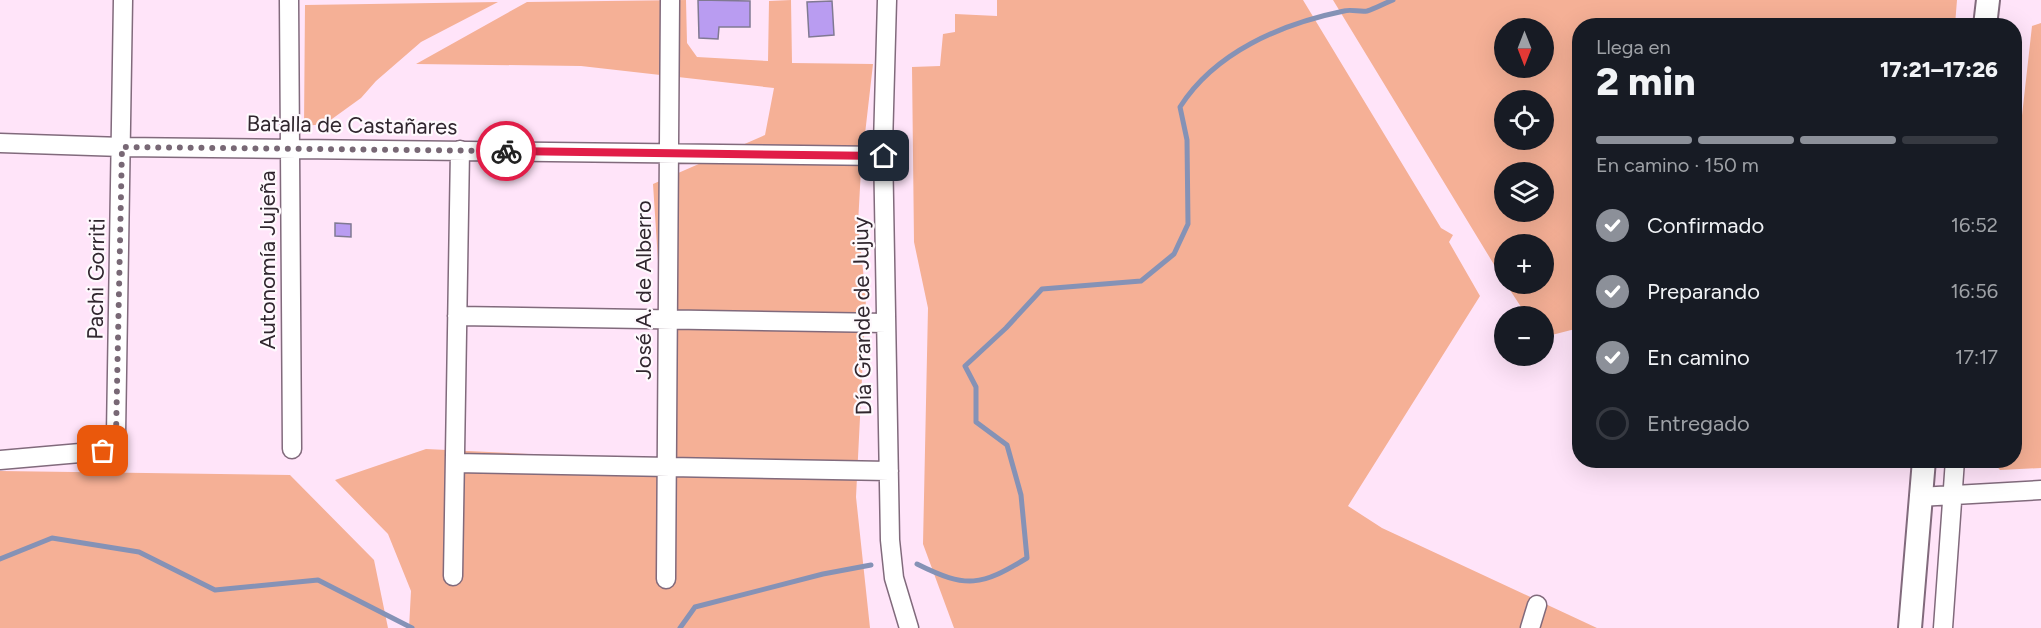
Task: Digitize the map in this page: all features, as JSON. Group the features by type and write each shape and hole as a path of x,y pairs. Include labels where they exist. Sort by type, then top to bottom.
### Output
{"street":[{"name":"Pachi Gorriti","path":"0,460 103,451 113,443 116,434 123,0"},
{"name":"Autonomía Jujeña","path":"289,0 292,449"},
{"name":"José A. de Alberro","path":"666,579 670,0"},
{"name":"Día Grande de Jujuy","path":"887,0 884,156 890,540 894,578 909,628"},
{"path":"1986,18 1988,0"},
{"name":"Batalla de Castañares","path":"0,143 122,147 290,147 884,156"},
{"path":"453,576 460,150"},
{"path":"458,316 886,323"},
{"path":"455,463 889,471"},
{"path":"1910,628 1923,468"},
{"path":"1943,628 1954,468"},
{"path":"1919,497 2041,490"},
{"path":"1530,628 1537,605"}],"shaded area":[{"path":"686,0 687,43 697,57 768,61 769,1 791,0 792,63 873,64 861,169 858,224 866,298 856,497 870,628 409,628 411,591 388,534 335,480 426,449 671,461 653,184 765,135 774,88 581,66 416,64 527,2"},
{"path":"997,0 1303,0 1441,228 1453,235 1449,242 1480,296 1348,506 1382,528 1597,628 954,628 923,544 928,308 914,242 912,67 940,66 943,34 955,32 955,14 997,16"},
{"path":"1333,0 1957,0 1956,18 1572,18 1572,330 1554,334 1554,306 1520,306 1513,294 1554,294 1554,234 1494,234 1494,265"},
{"path":"498,2 421,42 376,81 361,98 325,124 304,126 305,5"},
{"path":"2041,23 2041,468 2000,470 1998,468 2022,468 2022,115 2032,26"},
{"path":"0,471 290,475 374,560 388,628 0,628"}],"building":[{"path":"698,0 750,1 750,27 719,27 718,39 699,38"},
{"path":"832,1 834,35 809,37 807,2"},
{"path":"335,223 351,224 351,237 335,236"}],"waterway":[{"path":"917,564 949,578 974,581 997,574 1027,558 1021,495 1007,445 976,422 976,387 965,366 1006,328 1042,289 1141,281 1174,254 1188,224 1187,140 1180,107 1195,88 1231,56 1274,33 1344,11 1367,11 1393,0"},
{"path":"0,559 52,538 139,552 215,590 318,580 412,628"},
{"path":"680,628 695,607 823,574 871,565"}],"way so far":[{"path":"103,451 113,443 116,434 122,147 506,151"}],"route":[{"path":"506,151 884,156"}]}
